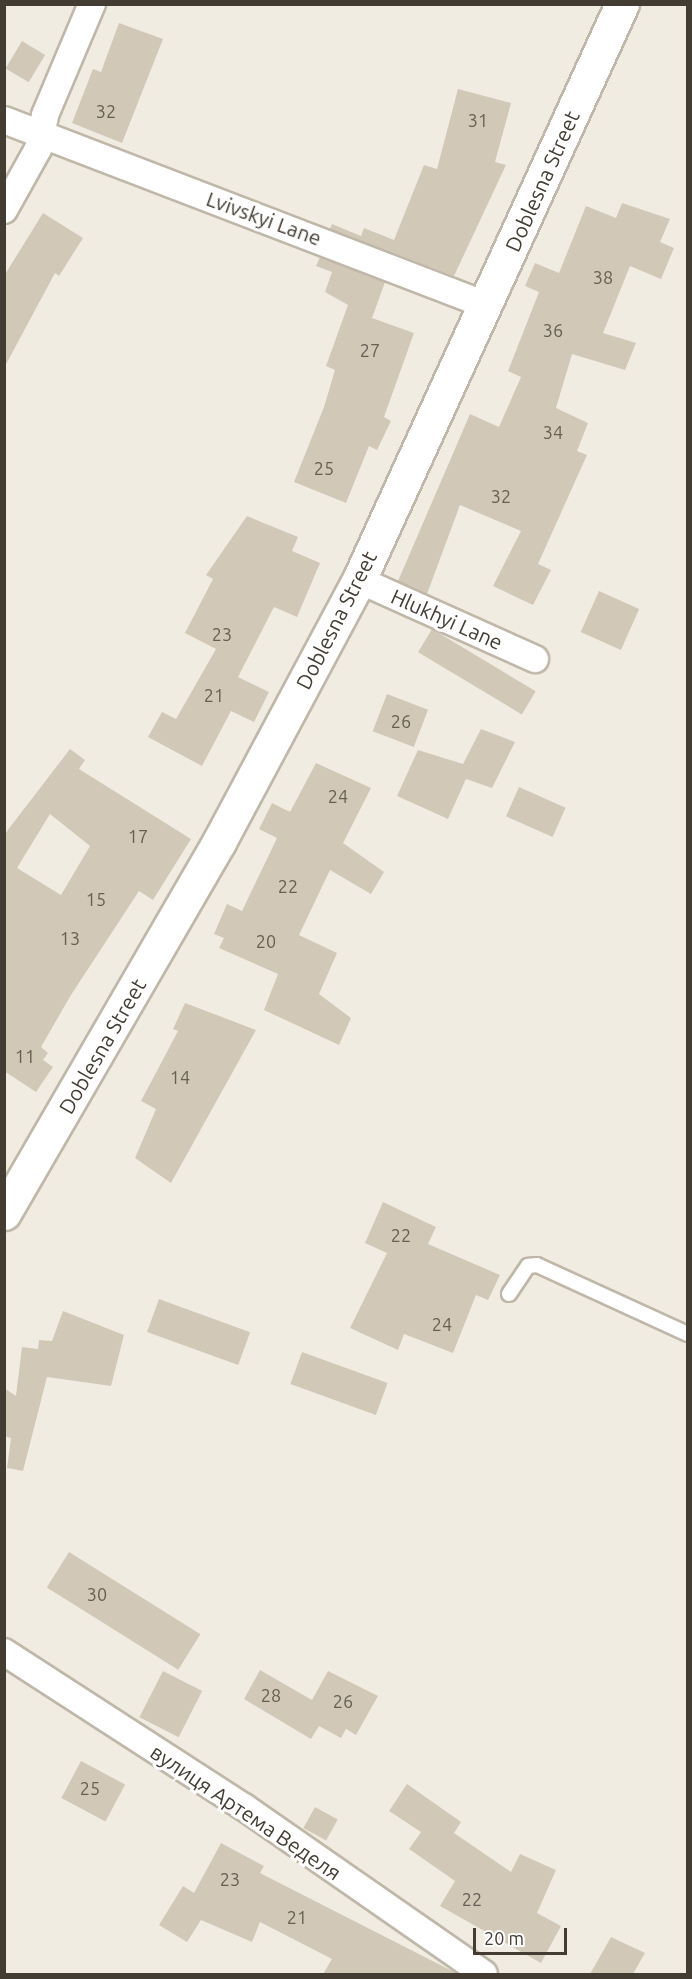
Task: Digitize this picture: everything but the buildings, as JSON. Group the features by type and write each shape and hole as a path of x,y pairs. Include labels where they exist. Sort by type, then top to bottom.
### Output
{"street":[{"path":"4,210 39,149 41,134 92,4"},
{"name":"Doblesna Street","path":"4,1213 219,842 359,580 622,4"},
{"name":"Lvivskyi Lane","path":"4,120 486,305"},
{"name":"Hlukhyi Lane","path":"359,580 536,659"},
{"name":"вулиця Артема Веделя","path":"4,1652 244,1807 484,1974"}],"lane":[{"path":"509,1294 528,1266 537,1265 687,1334"}]}
